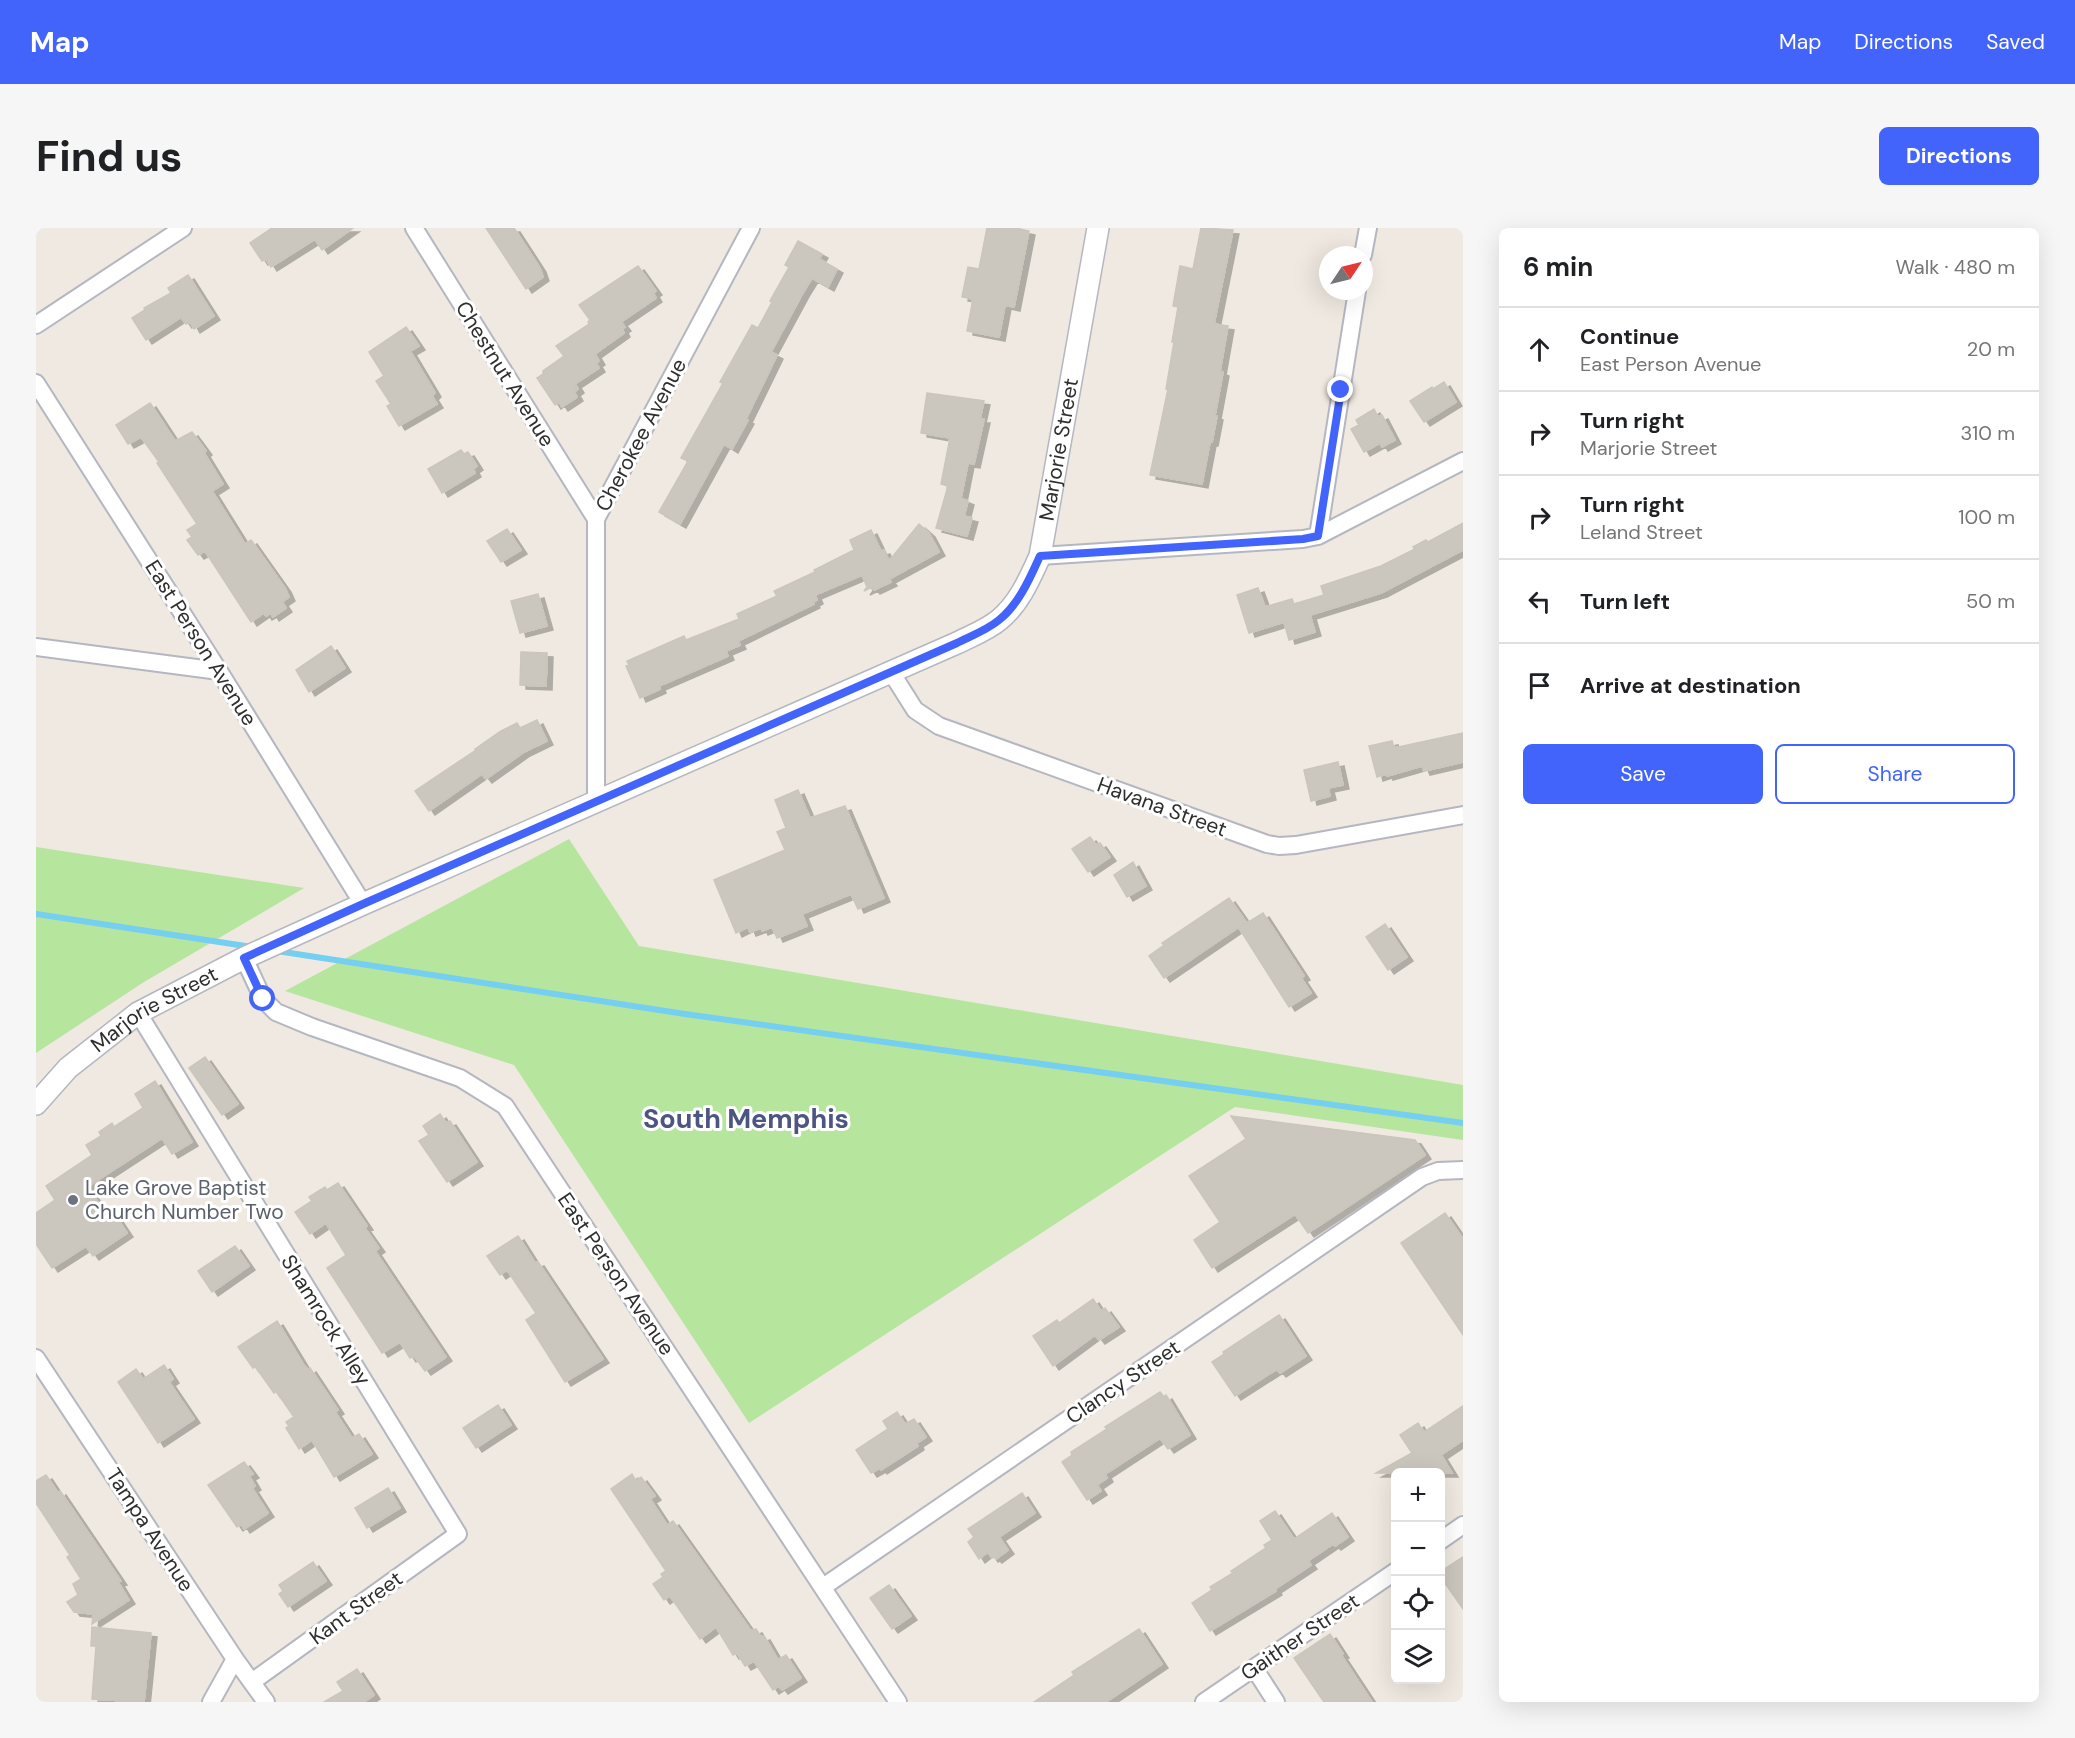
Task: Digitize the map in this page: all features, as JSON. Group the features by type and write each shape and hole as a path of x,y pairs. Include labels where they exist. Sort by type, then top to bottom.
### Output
{"street":[{"path":"36,325 183,228"},
{"name":"Chestnut Avenue","path":"414,228 596,519"},
{"name":"Cherokee Avenue","path":"596,803 596,519 751,228"},
{"name":"Marjorie Street","path":"36,1104 68,1068 138,1014 244,958 957,643 1000,619 1012,607 1027,584 1040,556 1098,228"},
{"path":"1365,246 1368,228"},
{"path":"1318,536 1357,300"},
{"name":"East Person Avenue","path":"36,383 219,671 363,904"},
{"path":"1040,556 1303,539 1318,536 1463,461"},
{"path":"36,647 219,671"},
{"name":"Havana Street","path":"891,672 915,710 939,726 1267,844 1296,845 1463,815"},
{"name":"East Person Avenue","path":"244,958 263,999 276,1012 312,1027 460,1078 505,1106 898,1702"},
{"name":"Shamrock Alley","path":"138,1014 459,1534"},
{"name":"Clancy Street","path":"823,1587 1422,1177 1438,1171 1463,1170"},
{"name":"Tampa Avenue","path":"36,1358 235,1659 266,1702"},
{"path":"1445,1538 1463,1525"},
{"name":"Kant Street","path":"253,1681 459,1534"},
{"name":"Gaither Street","path":"1204,1702 1391,1575"},
{"path":"211,1702 235,1659"},
{"path":"1254,1668 1276,1702"}],"green space":[{"path":"569,839 639,946 1463,1085 1463,1140 1235,1107 749,1423 514,1065 285,991"},
{"path":"36,847 304,888 144,982 36,1053"}],"building":[{"path":"272,228 353,228 322,250 315,239 271,267 266,259 262,261 250,243"},
{"path":"486,228 514,228 540,268 543,277 526,289"},
{"path":"987,228 1016,228 1029,231 1014,307 1005,305 999,337 967,331 973,299 962,297 968,267 979,269"},
{"path":"1201,228 1233,230 1214,324 1228,326 1220,371 1223,372 1215,415 1217,416 1202,484 1150,475 1168,389 1166,389 1178,307 1173,306 1180,266 1193,269"},
{"path":"798,241 822,254 819,259 837,269 828,287 812,278 771,352 777,355 746,419 748,420 732,449 724,444 680,524 659,512 688,461 681,458 752,325 758,328 789,267 785,265"},
{"path":"638,266 656,291 653,293 656,298 621,322 625,327 622,329 624,333 595,354 599,361 596,363 599,368 575,384 578,389 574,392 577,397 562,407 559,402 555,405 537,378 564,356 556,346 589,324 590,320 579,305"},
{"path":"188,275 214,316 194,329 190,322 186,324 181,317 146,340 132,318 145,310 144,308 171,293 168,288"},
{"path":"406,327 419,346 410,351 435,393 432,396 437,404 399,426 387,406 391,404 376,381 384,376 369,352"},
{"path":"1444,382 1456,402 1424,422 1410,401"},
{"path":"927,393 984,401 980,419 984,419 974,464 968,463 961,498 968,501 964,516 972,518 967,536 936,528 948,486 941,484 950,438 921,433"},
{"path":"150,403 175,441 192,432 206,451 204,453 223,484 212,491 245,544 251,540 285,588 289,597 282,602 286,608 273,617 271,613 266,616 264,613 251,622 205,551 198,555 187,540 192,537 187,530 197,524 157,463 159,462 141,437 128,444 116,425"},
{"path":"1374,409 1378,417 1382,415 1395,440 1382,447 1380,443 1364,452 1351,429 1359,425 1356,420"},
{"path":"461,450 464,454 468,452 477,466 473,469 475,473 442,493 428,469"},
{"path":"1463,523 1463,550 1381,593 1310,615 1315,632 1289,640 1284,622 1249,633 1237,595 1258,588 1265,607 1292,599 1294,604 1324,595 1321,586 1381,566 1415,549 1413,547 1426,540 1428,542"},
{"path":"919,524 929,533 939,552 889,579 891,582 874,590 872,587 864,591 867,587 862,575 815,595 817,600 813,602 814,604 738,641 740,645 726,651 728,656 659,686 660,689 640,698 626,666 629,665 627,661 684,636 686,640 739,619 737,614 777,596 774,591 854,550 850,540 871,530 881,551 884,550 889,561"},
{"path":"507,529 521,550 501,562 487,541"},
{"path":"538,594 547,626 520,633 511,601"},
{"path":"331,646 345,668 309,692 296,670"},
{"path":"521,652 547,653 546,686 520,685"},
{"path":"537,720 547,741 524,752 486,779 482,774 429,811 415,791 501,731 517,723 520,728"},
{"path":"1463,733 1463,762 1424,771 1422,766 1377,777 1369,746 1392,741 1394,748"},
{"path":"1338,762 1343,785 1328,788 1330,796 1311,801 1304,770"},
{"path":"798,790 810,818 845,806 884,898 858,909 851,894 802,914 807,926 777,938 772,927 750,932 748,927 736,933 714,880 785,850 777,832 786,828 775,800"},
{"path":"1090,837 1096,845 1100,843 1110,857 1088,872 1072,849"},
{"path":"1133,862 1146,886 1127,897 1114,875"},
{"path":"1229,898 1246,922 1164,978 1149,956 1164,945 1162,943"},
{"path":"1263,913 1304,976 1301,978 1311,993 1289,1007 1239,928"},
{"path":"1385,924 1407,957 1388,970 1366,937"},
{"path":"205,1057 238,1104 222,1115 189,1068"},
{"path":"155,1081 192,1142 172,1154 162,1138 87,1187 105,1212 111,1209 127,1233 93,1256 86,1246 52,1268 36,1244 36,1213 55,1200 46,1186 92,1155 86,1145 101,1136 99,1132 112,1123 114,1127 143,1108 135,1094"},
{"path":"440,1114 446,1123 450,1121 477,1162 447,1182 419,1141 429,1135 423,1126"},
{"path":"1231,1116 1415,1140 1425,1155 1308,1233 1295,1214 1212,1268 1194,1240 1220,1222 1189,1176 1246,1139"},
{"path":"338,1183 379,1248 375,1251 446,1357 425,1371 414,1356 410,1358 400,1342 382,1353 327,1268 346,1255 326,1223 310,1234 295,1212 312,1201 309,1197 325,1187 327,1190"},
{"path":"1445,1213 1463,1239 1463,1335 1401,1243"},
{"path":"518,1236 603,1359 565,1382 526,1320 536,1313 507,1270 500,1275 487,1256"},
{"path":"235,1246 249,1266 212,1292 198,1271"},
{"path":"1093,1299 1101,1311 1105,1308 1119,1327 1099,1340 1095,1335 1053,1366 1033,1336 1057,1320 1059,1323"},
{"path":"1279,1315 1306,1356 1280,1373 1277,1369 1235,1396 1212,1362 1224,1354 1223,1352"},
{"path":"277,1321 303,1364 308,1370 310,1368 338,1410 335,1412 352,1438 359,1434 372,1454 334,1477 312,1440 299,1449 286,1428 289,1426 286,1422 294,1417 276,1391 274,1393 238,1347"},
{"path":"164,1365 173,1379 169,1382 194,1419 158,1443 118,1382 136,1369 143,1379"},
{"path":"1160,1392 1164,1397 1166,1395 1190,1435 1168,1449 1160,1438 1105,1474 1107,1478 1097,1485 1101,1491 1087,1500 1062,1462 1072,1455 1071,1452 1107,1429 1105,1427"},
{"path":"498,1405 511,1425 476,1448 463,1428"},
{"path":"1463,1406 1463,1440 1441,1455 1452,1473 1445,1473 1445,1468 1391,1468 1391,1473 1376,1473 1412,1453 1400,1435 1418,1423 1424,1432"},
{"path":"897,1412 905,1424 914,1419 926,1437 917,1443 918,1446 881,1470 880,1468 871,1473 856,1450 888,1429 883,1421"},
{"path":"244,1462 253,1474 249,1476 255,1486 252,1488 268,1513 244,1529 241,1524 237,1527 208,1485"},
{"path":"632,1474 636,1481 641,1477 655,1496 650,1499 667,1525 673,1521 751,1631 756,1629 761,1637 764,1636 778,1660 786,1655 801,1678 782,1690 779,1686 773,1690 754,1661 745,1666 737,1653 733,1655 716,1627 700,1639 670,1596 664,1600 653,1584 663,1577 661,1574 666,1571 611,1489"},
{"path":"46,1475 58,1493 60,1491 121,1581 118,1582 129,1600 92,1624 93,1614 74,1612 67,1602 78,1595 73,1584 81,1579 67,1557 70,1555 36,1503 36,1481"},
{"path":"388,1488 400,1508 367,1528 355,1508"},
{"path":"1022,1493 1035,1513 999,1537 1008,1550 996,1559 992,1558 988,1552 979,1559 968,1542 974,1537 968,1529"},
{"path":"1275,1511 1294,1539 1332,1513 1348,1537 1308,1561 1311,1565 1275,1589 1276,1591 1210,1631 1192,1603 1212,1590 1210,1587 1233,1573 1231,1571 1266,1548 1264,1545 1272,1540 1260,1521"},
{"path":"1463,1557 1463,1609 1445,1583 1445,1569"},
{"path":"313,1562 326,1581 288,1607 279,1594 283,1591 279,1585"},
{"path":"889,1585 911,1616 892,1629 870,1598"},
{"path":"92,1627 151,1633 144,1702 92,1699 96,1646 91,1646"},
{"path":"1139,1629 1162,1664 1106,1702 1034,1702 1074,1675 1072,1672"},
{"path":"1330,1634 1372,1702 1324,1702 1294,1658"},
{"path":"357,1669 374,1695 364,1702 324,1702 343,1691 337,1682"}],"waterway":[{"path":"36,914 252,947"},
{"path":"277,951 685,1014 1463,1123"}],"place":[{"name":"Lake Grove Baptist Church Number Two","path":"73,1200"}],"district":[{"name":"South Memphis","path":"746,1119"}],"route":[{"path":"263,999 244,958 986,629 1012,607 1027,584 1040,556 1303,539 1318,536 1341,390"}]}
